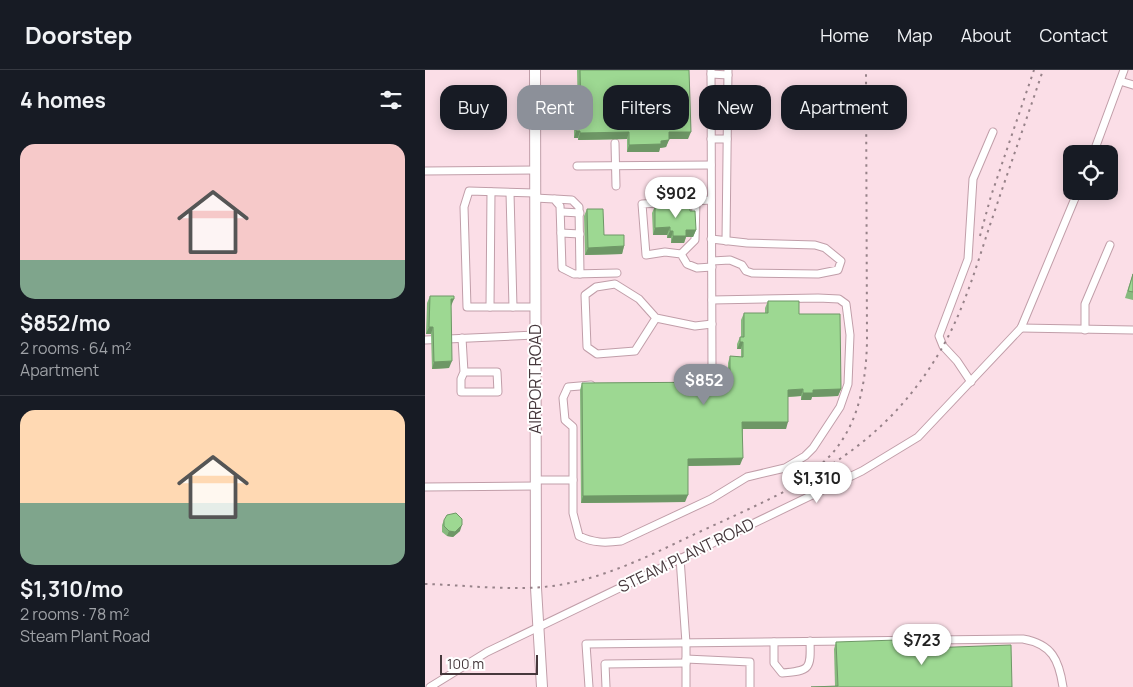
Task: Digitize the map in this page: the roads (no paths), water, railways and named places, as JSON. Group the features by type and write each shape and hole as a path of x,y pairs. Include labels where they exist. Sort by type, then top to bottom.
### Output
{"highway":[{"name":"AIRPORT ROAD","path":"535,70 536,483 538,627 542,687"}],"street":[{"path":"1096,145 1124,70"},
{"path":"693,387 707,386 712,373 711,72 728,72 726,241"},
{"path":"1120,81 1133,85"},
{"path":"971,382 957,361 943,346 939,336 969,259 973,179 993,132"},
{"path":"711,139 727,139"},
{"path":"615,143 616,186"},
{"path":"577,166 711,165"},
{"path":"425,171 535,170"},
{"path":"535,307 467,307 464,207 469,191 535,195 576,202 581,213 580,274"},
{"path":"491,192 491,307"},
{"path":"510,193 513,307"},
{"path":"554,199 562,212 562,268 574,274 617,273"},
{"path":"681,254 665,252 647,255 642,204 711,200"},
{"name":"STEAM PLANT ROAD","path":"430,687 487,652 870,466 918,437 1021,328 1074,200"},
{"path":"681,254 695,240 696,201"},
{"path":"562,212 581,213"},
{"path":"561,233 580,234"},
{"path":"681,254 687,264 697,268 730,260 742,265 746,271 752,273 818,274 838,270 841,261 825,248 815,245 711,239"},
{"path":"1085,330 1085,304 1110,245"},
{"path":"656,318 635,351 597,354 587,347 585,295 596,288 615,284 639,300 656,318 695,326 712,324"},
{"path":"599,385 568,387 563,398 565,420 573,427 573,513 579,536 589,541 605,543 621,540 675,516 747,477 785,468 805,456 813,448 840,407 848,384 850,335 847,304 839,299 818,298 712,300"},
{"path":"1021,328 1133,330"},
{"path":"425,340 535,335"},
{"path":"462,338 463,372 461,392 498,392 497,372 463,372"},
{"path":"425,487 573,480"},
{"path":"680,558 686,643 685,687"},
{"path":"589,687 586,644 1023,639 1037,641 1050,651 1060,666 1063,687"},
{"path":"773,642 774,663 782,673 802,672 807,668 811,662 811,641"},
{"path":"607,687 605,664 686,661 750,662 750,687"}],"railway":[{"path":"811,472 826,460 848,431 855,414 864,378 867,341 866,70"},
{"path":"980,236 991,196 1034,70"},
{"path":"425,584 492,588 543,587 577,581 613,571 647,557 804,481 836,462 866,440 893,414 919,384 949,334 973,276 1043,70"}]}
